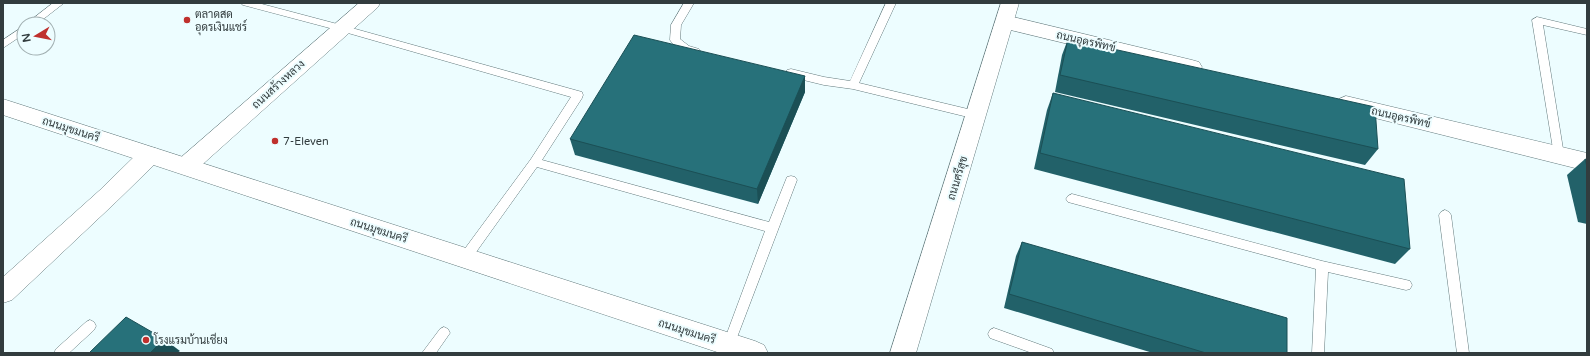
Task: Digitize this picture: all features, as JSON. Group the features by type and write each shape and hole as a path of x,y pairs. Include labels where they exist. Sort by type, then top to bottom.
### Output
{"street":[{"name":"ถนนสร้างหลวง","path":"186,166 370,3"},
{"name":"ถนนอุดรพิทข์","path":"1007,12 1212,72"},
{"name":"ถนนศรีสุข","path":"903,353 1007,12"},
{"name":"ถนนอุดรพิทข์","path":"1328,99 1587,162"},
{"name":"ถนนมุขมนครี","path":"3,107 755,353"},
{"path":"3,292 108,196 150,155"}],"lane":[{"path":"42,16 59,3"},
{"path":"246,3 341,28 578,95 535,162 466,258"},
{"path":"689,3 676,25 675,40 686,49 709,54"},
{"path":"853,85 891,3"},
{"path":"1559,155 1537,20 1587,32"},
{"path":"3,45 16,35"},
{"path":"778,70 824,81 853,85 976,115"},
{"path":"535,162 772,228"},
{"path":"729,344 791,180"},
{"path":"1072,199 1322,266 1406,285"},
{"path":"1445,215 1463,353"},
{"path":"1318,353 1322,266"},
{"path":"60,353 90,326"},
{"path":"428,353 444,332"},
{"path":"994,334 1048,353"}],"building":[{"path":"634,35 805,76 757,189 570,139"},
{"path":"1068,39 1375,107 1378,149 1060,75"},
{"path":"1053,93 1404,179 1410,249 1040,153"},
{"path":"1022,242 1287,318 1287,353 1206,353 1009,294"},
{"path":"126,317 164,339 150,353 89,353"}],"place":[{"name":"ตลาดสด อุดรเงินแชร์","path":"187,20"},
{"name":"7-Eleven","path":"275,141"},
{"name":"โรงแรมบ้านเชียง","path":"146,340"}]}
